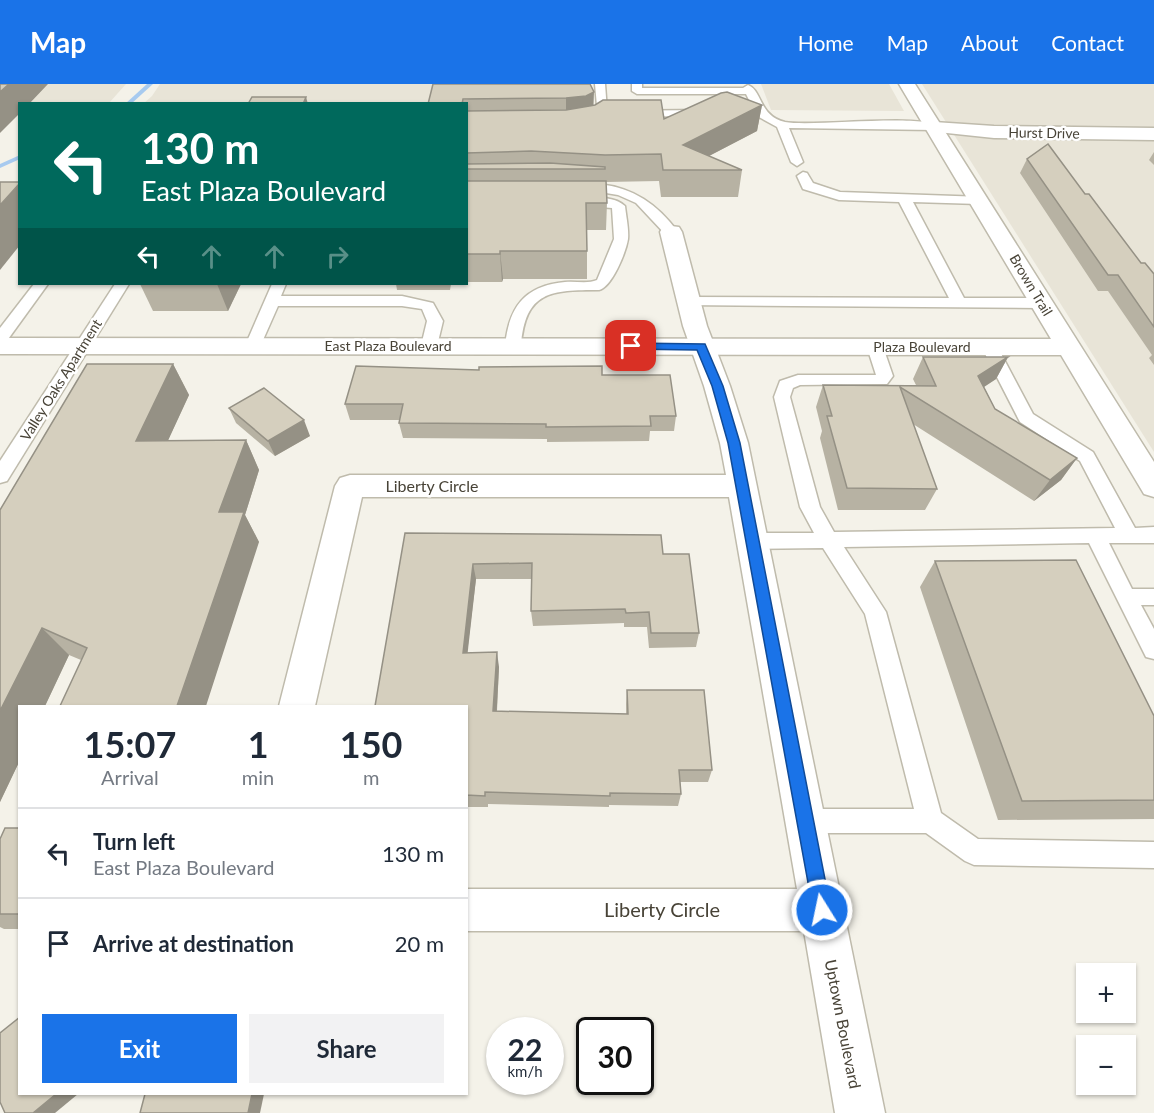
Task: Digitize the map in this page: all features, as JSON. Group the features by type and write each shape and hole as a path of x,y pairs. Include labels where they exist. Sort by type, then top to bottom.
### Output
{"street":[{"name":"Brown Trail","path":"907,84 1154,486"},
{"name":"Hurst Drive","path":"934,127 994,132 1154,134"},
{"name":"Uptown Boulevard","path":"671,232 701,346 717,386 731,432 860,1113"},
{"name":"East Plaza Boulevard","path":"0,346 777,347"},
{"name":"Plaza Boulevard","path":"777,347 1068,347"},
{"name":"Liberty Circle","path":"297,705 350,486 742,486"},
{"name":"Liberty Circle","path":"468,910 822,910"}],"lane":[{"path":"600,84 602,115 711,113"},
{"path":"639,114 637,87 748,87 753,112 782,125 898,124 934,127"},
{"path":"590,127 607,115"},
{"path":"782,125 797,162"},
{"path":"803,176 808,186 838,196 979,200"},
{"path":"585,188 608,189 636,196 653,210 671,232"},
{"path":"904,198 959,303"},
{"path":"513,346 518,315 528,303 539,294 557,286 598,286 604,282 621,239 618,206 606,202 560,202"},
{"path":"0,339 39,285"},
{"name":"Valley Oaks Apartment","path":"0,476 121,285"},
{"path":"253,346 279,285"},
{"path":"272,301 402,301 428,306 435,321 429,346"},
{"path":"689,302 1041,303"},
{"path":"875,347 885,376 881,380 798,380 786,385 782,397 810,507 827,538 875,612 930,820"},
{"path":"990,348 1026,418 1087,457 1129,535"},
{"path":"1095,535 1154,650"},
{"path":"753,541 827,538 1154,535"},
{"path":"1126,597 1154,597"},
{"path":"805,821 930,820 974,852 1154,855"}],"shaded area":[{"path":"0,84 126,84 110,102 18,102"},
{"path":"160,84 585,84 468,104 145,102"},
{"path":"761,84 889,84 904,111 771,110"},
{"path":"922,84 1154,84 1154,452"}],"building":[{"path":"0,84 9,84 0,92"},
{"path":"433,84 590,84 594,92 586,96 566,98 463,99 462,102 428,102"},
{"path":"727,92 762,105 683,145 742,170 663,170 661,154 605,155 531,151 468,153 468,111 566,110 595,105 603,100 661,100 664,119"},
{"path":"252,97 306,97 304,102 249,102"},
{"path":"1048,144 1141,263 1145,263 1154,274 1154,327 1118,275 1108,275 1027,159"},
{"path":"550,163 605,167 605,169 468,169 468,164"},
{"path":"468,181 606,181 607,203 586,203 587,251 500,251 500,254 468,254"},
{"path":"0,182 18,182 18,185 0,205"},
{"path":"923,357 1008,357 978,376 995,409 1077,458 1050,480 900,387 937,489 847,488 827,416 832,416 823,385 936,386"},
{"path":"87,364 173,364 136,441 246,440 219,512 244,512 177,705 60,705 87,648 42,628 0,711 0,510"},
{"path":"356,366 479,370 479,367 602,366 602,375 670,375 676,416 650,416 651,426 546,427 546,424 399,423 403,404 345,404"},
{"path":"264,388 304,420 268,441 229,408"},
{"path":"405,533 661,535 663,554 689,554 699,633 651,633 649,612 626,613 625,609 531,611 532,563 473,564 463,653 497,652 493,711 628,714 627,690 704,690 712,770 679,770 681,794 610,793 610,796 485,792 485,796 468,795 468,705 375,705"},
{"path":"1076,560 1154,716 1154,800 1022,801 935,561"},
{"path":"5,828 18,828 18,914 0,914 0,839"},
{"path":"18,1019 18,1095 55,1095 33,1113 5,1113 0,1102 0,1033"},
{"path":"145,1095 252,1095 248,1113 140,1113"}],"waterway":[{"path":"129,102 150,84"},
{"path":"0,166 18,158"}],"route":[{"path":"631,346 701,346 717,386 734,443 822,910"}]}
